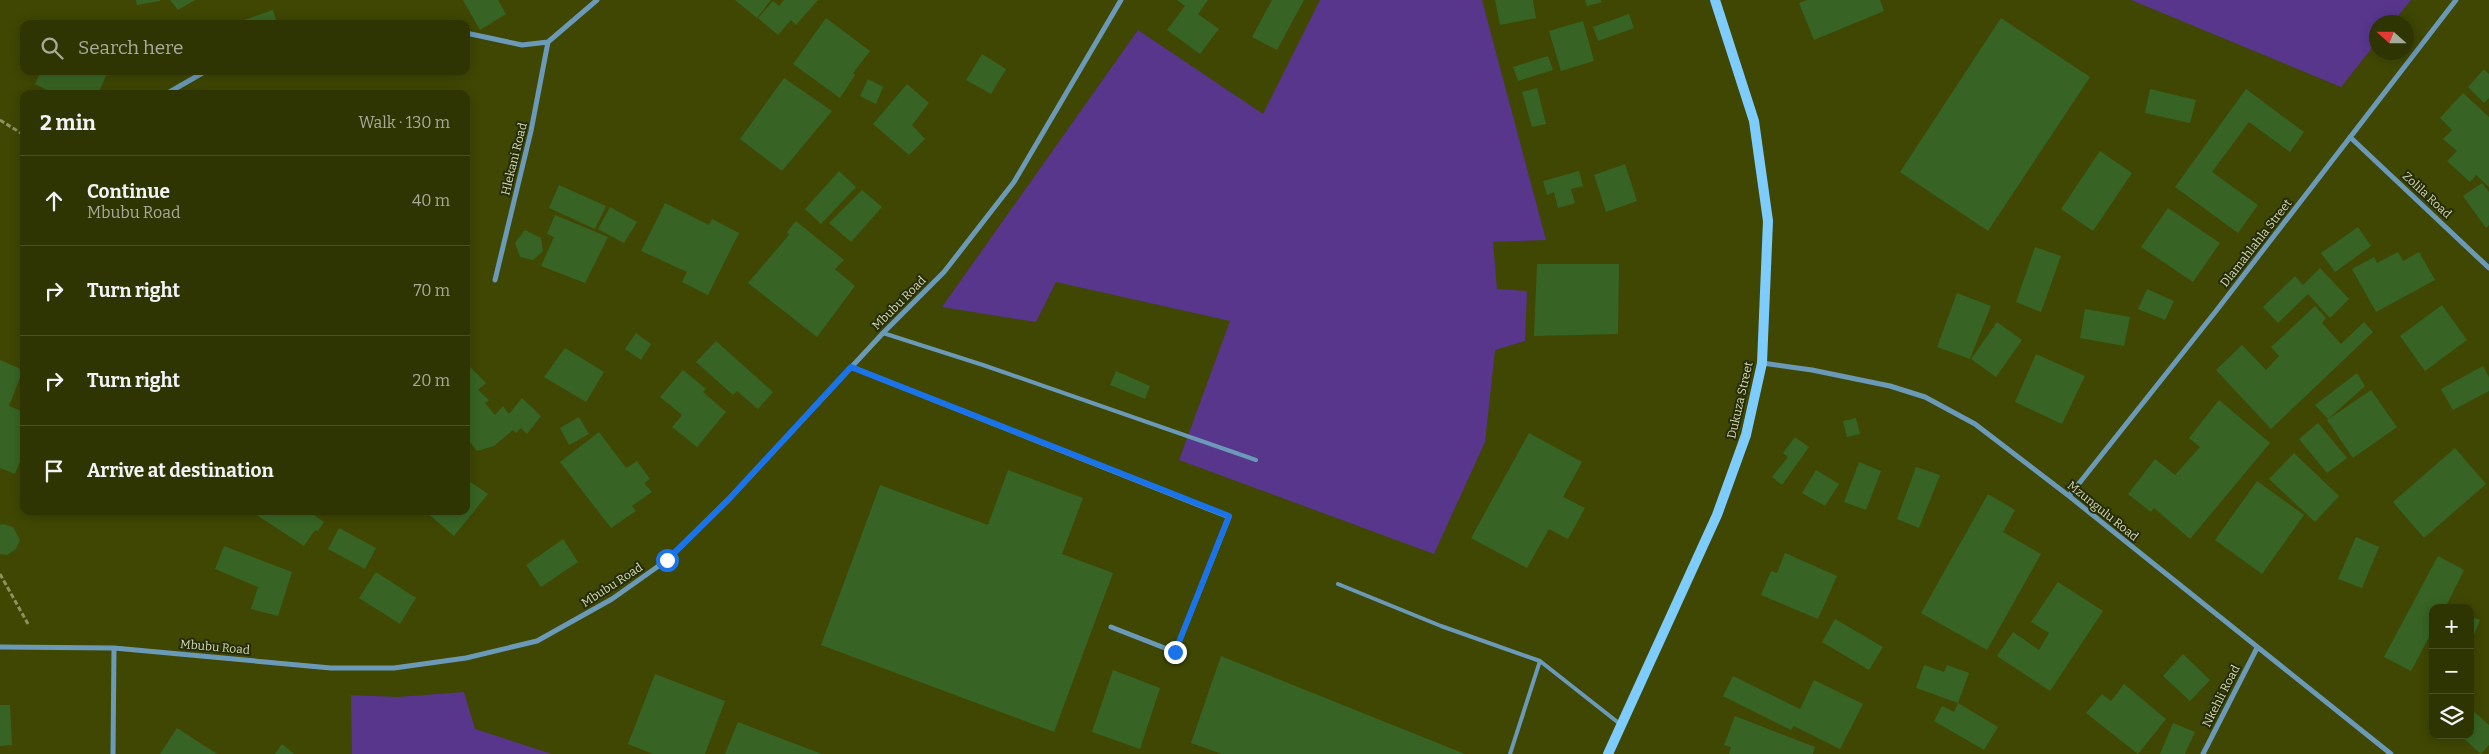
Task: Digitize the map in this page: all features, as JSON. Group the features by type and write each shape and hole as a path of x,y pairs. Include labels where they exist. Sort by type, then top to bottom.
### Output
{"main road":[{"name":"Dukuza Street","path":"1608,754 1717,515 1746,435 1762,363 1768,221 1754,121 1714,0"}],"street":[{"path":"470,34 522,44 548,42 597,0"},
{"name":"Mbubu Road","path":"0,647 114,648 331,668 394,668 466,658 537,641 612,599 667,560 729,499 883,333 944,272 1014,182 1121,0"},
{"name":"Dlamahlahla Street","path":"2069,496 2216,311 2456,0"},
{"name":"Hlekani Road","path":"495,280 532,130 548,42"},
{"path":"173,90 199,75"},
{"name":"Zolila Road","path":"2350,137 2489,268"},
{"name":"Mzungulu Road","path":"1762,363 1812,370 1890,386 1925,397 1975,424 2069,496 2391,754"},
{"path":"851,367 1229,516 1175,652 1111,628"},
{"path":"113,754 114,648"},
{"name":"Nkehli Road","path":"2203,754 2257,648"}],"lane":[{"path":"883,333 983,365 1256,460"},
{"path":"1338,584 1441,626 1540,661 1622,726"},
{"path":"1510,754 1540,661"}],"path":[{"path":"0,120 20,132"},
{"path":"0,574 41,647"}],"shaded area":[{"path":"1320,0 1482,0 1546,240 1493,242 1497,289 1527,291 1525,341 1495,350 1485,442 1434,554 1179,460 1230,321 1056,282 1036,322 942,307 1138,30 1263,114"},
{"path":"2131,0 2411,0 2399,15 2369,15 2369,52 2341,87"},
{"path":"464,692 475,729 552,754 352,754 351,695 397,697"}],"building":[{"path":"136,0 160,0 160,1 137,5"},
{"path":"170,0 195,0 178,10"},
{"path":"463,0 498,0 506,14 480,30"},
{"path":"735,0 771,0 757,18"},
{"path":"784,0 818,0 796,25 791,20 778,35 758,18 773,1 779,6"},
{"path":"1177,0 1208,0 1198,14 1219,29 1200,54 1167,30 1185,6"},
{"path":"1272,0 1304,0 1277,50 1252,37"},
{"path":"1495,0 1533,0 1536,18 1500,25"},
{"path":"1585,0 1601,0 1602,2 1587,6"},
{"path":"1807,0 1880,0 1884,11 1814,40 1799,3"},
{"path":"273,10 276,20 244,20"},
{"path":"1629,14 1634,28 1598,41 1593,27"},
{"path":"826,18 870,51 853,73 855,75 840,98 793,64"},
{"path":"2001,18 2090,77 1988,231 1900,172"},
{"path":"1583,21 1594,61 1561,71 1549,31"},
{"path":"982,54 1006,69 991,94 966,80"},
{"path":"1548,56 1553,70 1518,81 1513,67"},
{"path":"2484,69 2489,74 2489,98 2484,103 2468,87"},
{"path":"39,75 106,75 100,90 47,90 35,84"},
{"path":"784,78 832,111 782,171 740,139"},
{"path":"868,79 883,87 876,104 860,96"},
{"path":"907,84 929,103 912,125 925,139 909,155 873,124"},
{"path":"1537,88 1546,124 1532,127 1522,92"},
{"path":"2150,89 2196,100 2190,123 2145,113"},
{"path":"2246,89 2304,132 2290,152 2249,122 2212,172 2258,205 2238,233 2175,187"},
{"path":"2463,93 2489,117 2489,187 2476,175 2470,182 2447,161 2457,151 2443,139 2452,130 2440,118"},
{"path":"2100,151 2132,173 2093,231 2061,209"},
{"path":"1625,164 1637,201 1606,212 1594,175"},
{"path":"839,171 856,187 821,224 805,209"},
{"path":"1579,171 1583,186 1571,189 1575,203 1558,208 1554,192 1547,195 1543,181"},
{"path":"2482,183 2489,192 2489,225 2486,228 2463,196"},
{"path":"559,185 606,206 595,229 549,208"},
{"path":"862,190 882,207 851,242 829,223"},
{"path":"665,203 709,225 712,219 739,233 708,295 682,282 687,272 641,251"},
{"path":"610,207 637,222 624,243 598,229"},
{"path":"2168,208 2220,243 2193,282 2141,247"},
{"path":"555,215 608,237 585,283 541,266 554,237 547,234"},
{"path":"796,221 844,260 835,269 855,286 817,337 748,283 789,235 787,232"},
{"path":"2358,227 2371,246 2335,272 2321,253"},
{"path":"525,230 541,238 543,251 533,260 520,257 515,243"},
{"path":"2035,247 2061,256 2041,312 2016,302"},
{"path":"2398,252 2403,261 2419,252 2435,280 2376,312 2352,269 2374,257 2377,263"},
{"path":"1537,264 1619,264 1618,334 1534,336"},
{"path":"2320,268 2349,299 2330,318 2308,294 2278,323 2263,307 2295,276 2303,285"},
{"path":"2147,289 2174,301 2165,320 2138,309"},
{"path":"1957,293 1991,306 1970,359 1937,347"},
{"path":"2442,305 2467,340 2425,371 2400,336"},
{"path":"2315,306 2326,318 2322,323 2341,344 2364,322 2373,332 2271,429 2216,370 2242,345 2266,370 2279,356 2271,347"},
{"path":"2085,309 2130,317 2124,346 2080,338"},
{"path":"1997,322 2022,340 1996,377 1971,359"},
{"path":"636,333 651,344 641,360 625,349"},
{"path":"716,341 773,392 758,409 737,391 733,395 696,362"},
{"path":"565,348 604,372 586,402 544,377"},
{"path":"2036,354 2085,376 2062,424 2015,402"},
{"path":"0,360 20,369 20,378 9,406 20,410 20,462 15,474 0,468"},
{"path":"2483,366 2489,377 2489,391 2453,410 2441,389"},
{"path":"470,367 486,383 478,390 489,400 485,403 495,415 503,406 509,414 522,398 541,416 527,434 521,428 516,433 513,430 494,446 477,451 470,442"},
{"path":"683,370 706,389 703,392 726,412 697,447 672,427 682,415 660,397"},
{"path":"1116,371 1150,386 1145,399 1110,385"},
{"path":"2357,373 2365,386 2328,419 2315,405"},
{"path":"2371,390 2397,427 2353,458 2327,420"},
{"path":"2219,400 2270,443 2190,539 2154,508 2151,512 2128,494 2155,459 2175,475 2200,447 2189,438"},
{"path":"579,417 589,434 569,445 560,428"},
{"path":"1856,418 1860,434 1847,437 1843,421"},
{"path":"2318,423 2347,458 2327,473 2299,439"},
{"path":"599,432 626,468 637,461 650,479 644,483 652,492 632,506 636,511 611,528 560,462"},
{"path":"1529,433 1582,462 1563,497 1585,508 1568,539 1549,529 1527,568 1471,538"},
{"path":"1795,437 1809,447 1782,485 1772,477 1788,457 1783,453"},
{"path":"2455,448 2486,484 2424,538 2393,502"},
{"path":"2294,453 2339,496 2315,522 2269,479"},
{"path":"1859,462 1881,471 1866,510 1844,502"},
{"path":"1916,467 1940,475 1919,528 1897,519"},
{"path":"1008,470 1083,498 1062,554 1113,573 1054,732 821,645 880,485 988,525"},
{"path":"1816,470 1839,484 1825,506 1802,493"},
{"path":"2257,481 2304,515 2262,574 2215,540"},
{"path":"470,482 488,494 454,536 430,515 470,515"},
{"path":"1988,494 2015,510 2003,532 2041,554 1987,650 1921,613"},
{"path":"314,515 324,522 318,531 315,530 304,546 258,516"},
{"path":"0,525 13,527 20,540 16,549 7,555 0,554"},
{"path":"339,528 376,548 365,569 328,549"},
{"path":"2356,537 2379,547 2362,588 2338,579"},
{"path":"563,539 578,562 541,587 526,565"},
{"path":"224,546 292,572 278,616 251,609 258,587 215,569"},
{"path":"1785,553 1837,576 1818,619 1761,595 1771,571 1777,573"},
{"path":"2438,556 2464,570 2447,604 2429,604 2429,637 2411,671 2384,657"},
{"path":"376,572 416,598 400,624 359,598"},
{"path":"2058,582 2103,611 2050,691 1997,656 2013,632 2039,650 2049,633 2031,622"},
{"path":"2474,618 2480,620 2474,634"},
{"path":"1835,619 1883,647 1869,670 1822,642"},
{"path":"2183,654 2210,680 2190,701 2163,676"},
{"path":"1221,656 1465,754 1222,754 1191,743"},
{"path":"1924,665 1944,672 1947,665 1969,673 1958,703 1916,688"},
{"path":"1113,670 1160,688 1140,749 1092,732"},
{"path":"655,674 725,701 705,754 653,754 628,744"},
{"path":"1733,676 1800,709 1814,680 1863,704 1840,749 1794,726 1791,730 1723,696"},
{"path":"2124,684 2166,719 2138,754 2086,713 2102,694 2111,701"},
{"path":"1958,703 1998,727 1984,750 1934,721 1942,706 1954,712"},
{"path":"0,705 10,705 12,745 0,746"},
{"path":"2474,712 2489,725 2489,745 2481,754 2464,739 2474,739"},
{"path":"1735,716 1815,747 1813,754 1729,754 1731,747 1724,745"},
{"path":"738,722 822,754 725,754"},
{"path":"2173,723 2195,732 2185,754 2160,754"},
{"path":"177,728 217,754 160,754"},
{"path":"282,744 294,754 275,754"}],"route":[{"path":"667,560 729,499 851,367 1229,516 1175,652"}]}
